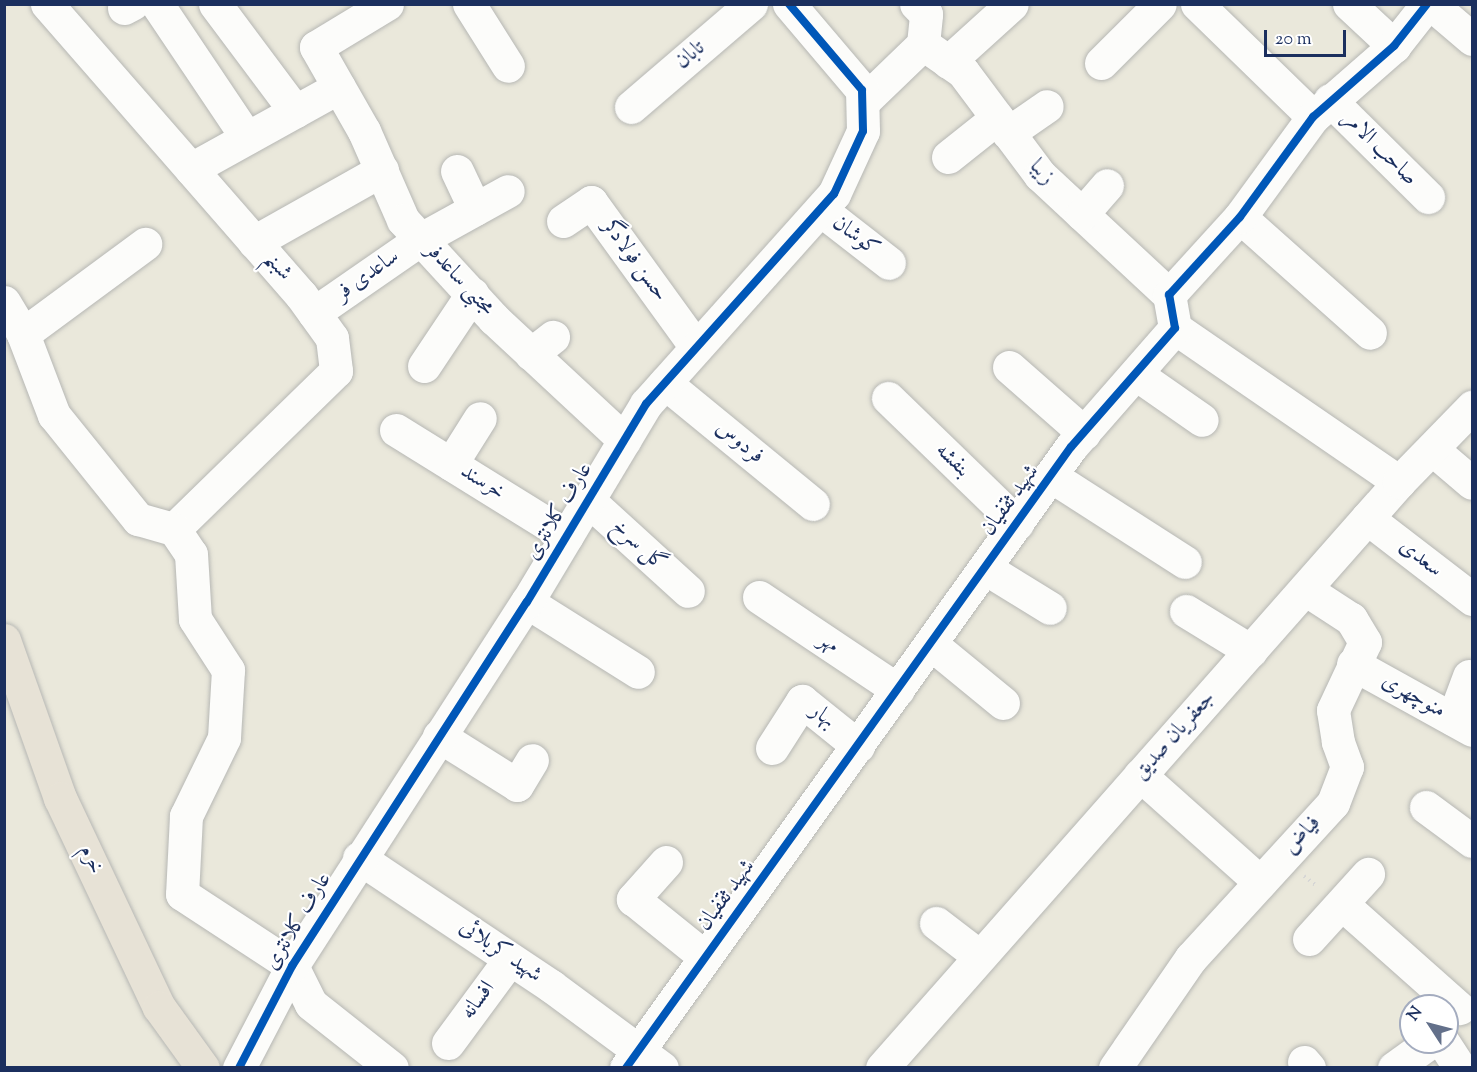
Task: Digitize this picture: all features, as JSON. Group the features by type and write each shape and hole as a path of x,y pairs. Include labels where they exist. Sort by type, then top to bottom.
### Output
{"main road":[{"name":"خرم","path":"4,640 60,798 159,1007 203,1068"}],"street":[{"name":"شبنم","path":"47,4 254,242 332,338 336,371 174,528"},
{"path":"157,4 247,138"},
{"path":"214,4 295,111"},
{"path":"469,4 508,66"},
{"name":"تابان","path":"632,106 751,4"},
{"name":"عارف کلانتری","path":"239,1068 292,966 359,858 526,602 646,404 834,194 863,131 862,90 789,4"},
{"path":"915,4 926,14 935,53"},
{"path":"863,102 1012,4"},
{"path":"1101,63 1160,4"},
{"name":"صاحب الامر","path":"1197,4 1428,197"},
{"path":"1349,4 1394,46"},
{"path":"1399,482 1175,328 1169,295 1240,217 1322,109 1394,46 1429,4 1473,39"},
{"name":"مجتبی ساعدفر","path":"371,9 316,47 382,170 403,220 472,294 542,345 624,440"},
{"name":"زیبا","path":"935,53 963,72 1040,175 1169,295"},
{"path":"191,170 339,87"},
{"path":"948,157 1002,125 1047,106"},
{"path":"254,242 382,170"},
{"path":"457,171 475,209"},
{"path":"1082,214 1107,185"},
{"name":"ساعدی فر","path":"314,313 421,239 508,191"},
{"name":"حسن فولادگر","path":"563,221 591,202 696,347"},
{"name":"کوشان","path":"821,210 889,263"},
{"path":"1240,217 1370,333"},
{"path":"23,334 145,244"},
{"path":"424,366 472,294"},
{"path":"4,302 23,334 54,415 138,519 174,528 191,554 195,619 228,670 224,738 186,816 182,894 292,966 311,1004 392,1068"},
{"name":"شهید ثقفیان","path":"642,1061 705,957 1051,476 1083,433 1175,328"},
{"path":"1009,368 1083,433"},
{"path":"1136,374 1203,420"},
{"name":"فردوس","path":"665,382 813,504"},
{"name":"بنفشه","path":"888,398 1017,523"},
{"name":"جعفریان صدیق","path":"882,1068 1399,482 1473,407"},
{"path":"451,464 480,418"},
{"name":"خرسند","path":"396,430 567,536"},
{"path":"1432,449 1473,483"},
{"path":"1051,476 1185,562"},
{"name":"گل سرخ","path":"588,500 688,591"},
{"name":"سعدی","path":"1367,518 1473,599"},
{"path":"985,568 1050,608"},
{"name":"فیاض","path":"1115,1068 1191,958 1333,802 1347,767 1338,742 1333,710 1365,642 1351,619 1305,589"},
{"name":"مهر","path":"759,597 898,690"},
{"path":"526,602 638,672"},
{"path":"1186,611 1251,651"},
{"path":"931,644 1003,703"},
{"name":"منوچهری","path":"1353,664 1463,725"},
{"path":"1463,725 1469,676"},
{"name":"بهار","path":"772,748 802,701 858,746"},
{"path":"439,736 517,785 532,760"},
{"path":"1140,775 1260,882"},
{"path":"1426,807 1473,841"},
{"name":"شهید کربلائی","path":"359,858 510,958 642,1061"},
{"path":"666,862 633,898 705,957"},
{"path":"1309,939 1368,874"},
{"path":"1342,904 1460,1010"},
{"path":"936,923 979,956"},
{"name":"افسانه","path":"448,1043 510,958"},
{"path":"1394,1068 1413,1054"},
{"path":"1451,1054 1460,1068"}],"path":[{"path":"1282,859 1342,904"}],"cycle path":[{"path":"239,1068 292,966 527,602 646,404 834,194 863,131 862,90 789,4"},
{"path":"626,1068 1071,447 1175,328 1169,295 1240,217 1313,117 1394,46 1427,4"}]}
